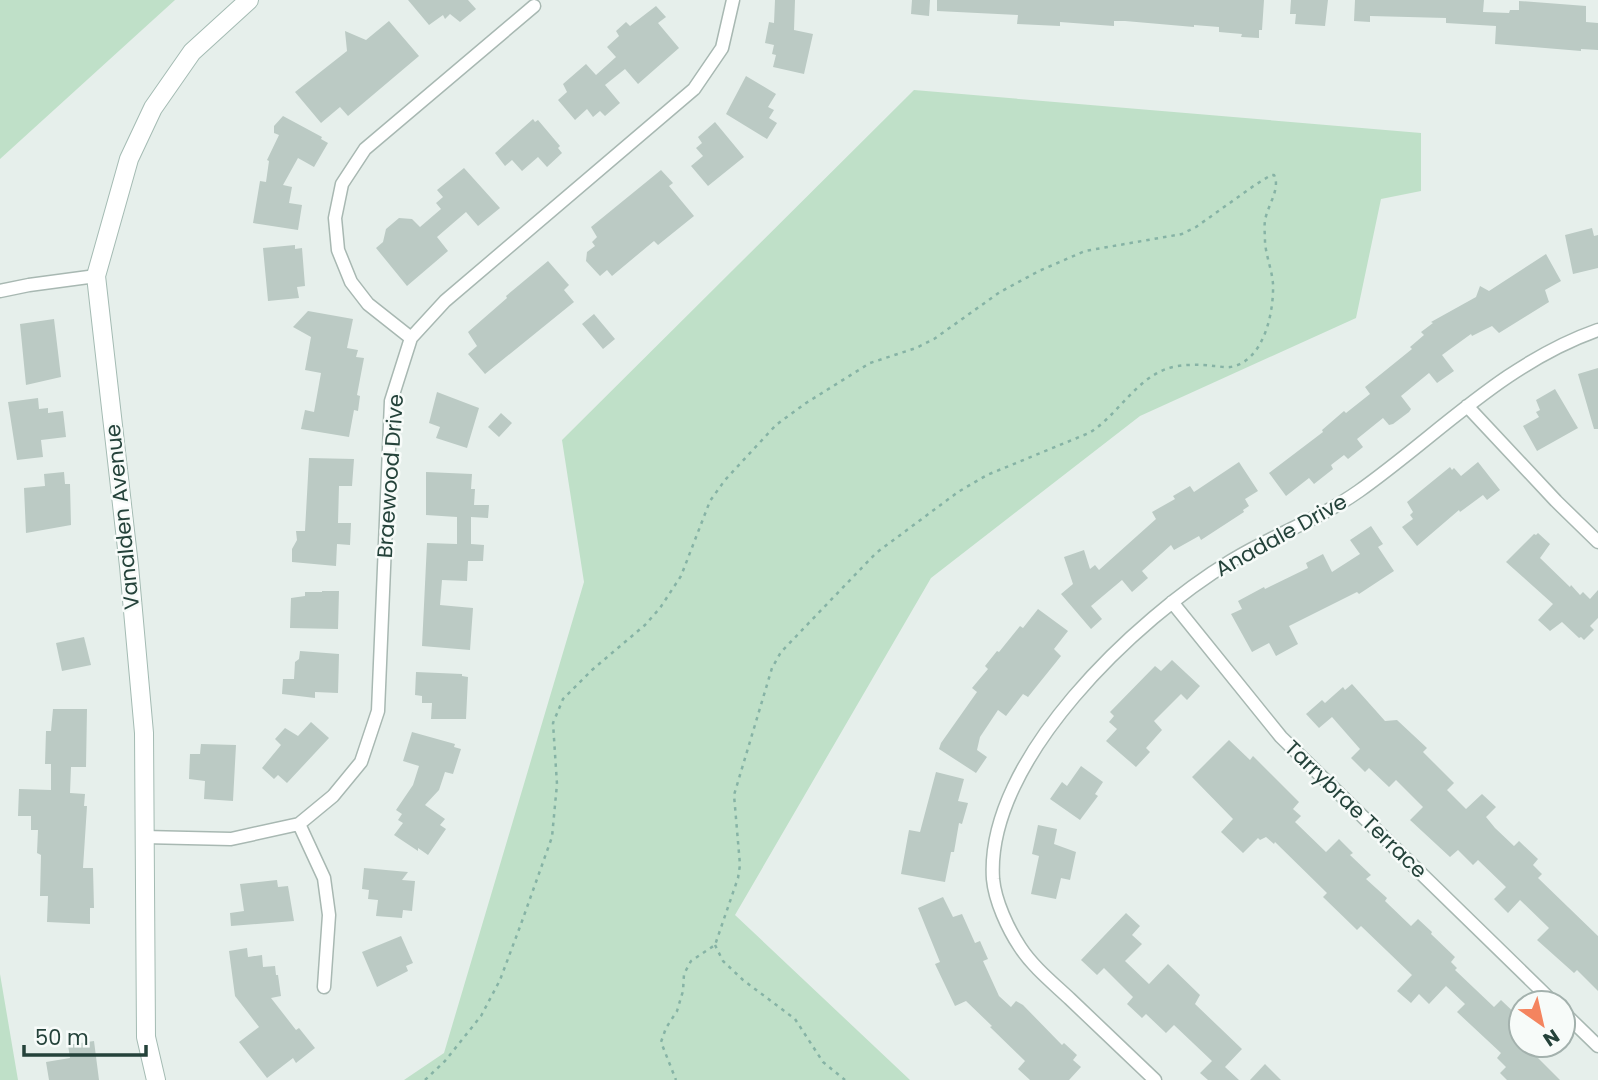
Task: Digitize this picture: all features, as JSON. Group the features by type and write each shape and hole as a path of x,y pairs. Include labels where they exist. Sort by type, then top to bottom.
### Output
{"main road":[{"name":"Vanalden Avenue","path":"156,1080 146,1037 144,733 129,566 96,276 129,159 153,108 192,52 249,0"}],"street":[{"name":"Braewood Drive","path":"144,837 231,839 299,824 333,796 361,762 378,711 391,401 411,338 445,302 694,89 722,48 733,0"},
{"path":"411,338 368,304 351,282 338,250 335,218 342,184 365,149 534,6"},
{"path":"0,291 96,276"},
{"name":"Anadale Drive","path":"1155,1080 1043,974 1020,947 1003,914 993,881 995,836 1012,790 1046,732 1091,676 1172,602 1232,560 1326,514 1517,369 1568,340 1598,330"},
{"path":"1467,406 1598,542"},
{"name":"Tarrybrae Terrace","path":"1172,602 1281,737 1540,989"},
{"path":"299,824 324,878 329,915 324,987"},
{"path":"1577,1026 1598,1046"}],"path":[{"path":"425,1080 445,1061 481,1016 500,980 521,924 552,837 557,784 553,723 563,699 592,670 645,625 660,608 681,576 710,500 776,425 806,402 870,363 916,348 934,339 1000,292 1030,276 1085,251 1182,234 1274,175 1276,183 1265,219 1265,246 1273,281 1273,308 1251,357 1240,365 1227,368 1186,365 1166,369 1129,396 1102,426 986,475 958,492 876,553 782,652 772,668 734,795 740,865 738,878 715,946 691,961 684,974 683,991 677,1011 661,1042 676,1080"},
{"path":"715,946 723,961 743,980 795,1019 823,1062 845,1080"}],"green space":[{"path":"0,0 175,0 0,159"},
{"path":"914,90 1421,133 1421,191 1381,199 1356,318 1140,416 931,578 735,915 910,1080 404,1080 444,1053 584,582 562,440"},
{"path":"0,974 18,1080 0,1080"}],"building":[{"path":"408,0 468,0 476,9 460,22 450,14 445,19 443,15 429,25"},
{"path":"775,0 795,0 794,30 813,34 804,74 773,67 776,55 772,54 774,45 765,43 769,22 774,23"},
{"path":"912,0 930,0 929,16 911,14"},
{"path":"937,0 1264,0 1259,38 1219,32 1219,27 1125,21 1114,21 1114,26 1060,22 1060,26 1017,24 1018,15 937,11"},
{"path":"1291,0 1328,0 1325,26 1295,24 1296,14 1290,14"},
{"path":"1355,0 1484,0 1483,12 1509,13 1510,10 1519,10 1519,1 1586,6 1586,22 1598,23 1598,50 1495,44 1496,26 1446,23 1446,18 1370,16 1370,22 1354,21"},
{"path":"656,6 666,17 658,23 679,48 638,84 625,69 605,85 620,103 605,116 600,111 593,117 587,109 575,120 558,100 567,92 563,84 586,64 596,75 616,57 607,47 619,36 616,31 626,22 630,26"},
{"path":"389,21 419,56 348,116 340,107 321,123 295,92 347,51 345,31 366,40"},
{"path":"746,76 776,94 768,107 774,110 769,118 777,123 767,139 726,114"},
{"path":"283,116 328,143 314,167 298,158 283,185 292,187 289,203 302,205 298,230 253,223 260,181 266,182 267,160 279,135 274,133 274,126"},
{"path":"533,119 535,122 538,120 560,146 558,148 562,153 547,167 538,157 522,171 512,160 505,166 495,153"},
{"path":"715,122 744,157 708,186 691,166 703,156 696,148 702,143 698,137"},
{"path":"464,168 500,208 478,226 466,212 437,237 448,251 407,286 376,248 383,242 386,229 399,218 412,219 420,227 441,209 436,203 443,197 437,190"},
{"path":"661,170 673,183 669,186 694,216 658,245 654,241 612,276 607,270 600,276 586,261 587,252 595,246 592,242 597,237 591,227"},
{"path":"1592,228 1594,236 1598,235 1598,268 1573,274 1565,235"},
{"path":"295,245 295,249 302,248 305,286 297,287 299,298 268,301 263,248"},
{"path":"1546,254 1561,281 1545,290 1549,302 1499,333 1492,326 1472,336 1471,334 1442,355 1454,371 1437,383 1429,373 1401,396 1411,409 1409,412 1389,425 1383,418 1357,439 1363,447 1348,459 1344,455 1331,465 1333,469 1314,484 1309,478 1286,496 1269,473 1323,432 1322,430 1344,411 1346,413 1370,394 1365,387 1412,349 1410,347 1424,335 1421,332 1433,323 1431,322 1476,297 1480,286 1489,291"},
{"path":"548,261 569,285 564,290 574,302 485,374 468,354 477,346 468,332"},
{"path":"308,311 353,319 347,348 358,350 356,357 364,358 357,395 360,396 358,411 354,410 349,437 301,429 305,410 314,412 321,373 305,370 311,337 293,327"},
{"path":"594,314 615,339 603,349 582,324"},
{"path":"54,319 61,377 26,385 20,324"},
{"path":"1598,368 1598,429 1594,429 1578,374"},
{"path":"1555,389 1578,428 1537,451 1523,426 1539,417 1536,412 1540,410 1536,400"},
{"path":"437,392 479,408 467,448 436,438 440,427 429,423"},
{"path":"38,398 39,409 48,408 48,413 63,411 66,437 41,440 43,457 17,460 8,402"},
{"path":"501,413 512,423 499,437 488,427"},
{"path":"309,458 354,459 352,486 339,486 338,523 351,523 350,545 337,544 336,566 292,562 292,549 297,540 296,531 305,531"},
{"path":"1239,462 1258,491 1245,499 1249,506 1244,512 1201,540 1199,536 1174,550 1171,545 1142,571 1148,578 1132,592 1122,580 1091,606 1102,619 1091,629 1061,594 1073,584 1064,557 1084,550 1090,569 1095,565 1099,570 1156,519 1152,512 1175,499 1173,496 1190,486 1194,492"},
{"path":"1478,462 1500,490 1487,500 1483,495 1460,512 1459,510 1417,546 1402,527 1413,519 1410,515 1413,512 1407,502 1450,467 1461,476"},
{"path":"64,472 65,484 70,484 71,525 26,533 24,488 45,486 44,474"},
{"path":"426,472 472,474 474,505 489,505 488,518 471,517 471,544 484,545 483,561 468,561 467,581 442,580 440,605 473,608 470,650 422,646 427,543 457,544 457,517 426,515"},
{"path":"1371,526 1383,544 1378,547 1394,571 1359,594 1357,592 1289,626 1298,644 1276,656 1269,643 1252,652 1231,614 1242,609 1238,601 1308,568 1306,563 1323,554 1332,572 1360,554 1350,540"},
{"path":"1538,533 1550,544 1540,558 1570,587 1571,585 1580,595 1583,592 1590,599 1598,590 1598,618 1590,626 1594,630 1584,640 1562,622 1550,631 1538,620 1553,604 1506,562"},
{"path":"339,591 338,629 290,628 291,598 305,596 305,592"},
{"path":"1038,609 1068,631 1054,649 1061,656 1028,697 1023,694 1006,716 998,710 980,737 977,750 987,757 976,773 939,749 941,743 977,692 972,688 988,669 985,666"},
{"path":"84,637 91,665 62,671 56,643"},
{"path":"300,651 339,654 338,693 315,692 315,698 282,694 283,679 294,679 295,662 299,659"},
{"path":"1172,660 1200,686 1187,700 1181,694 1154,721 1162,730 1146,748 1150,752 1136,767 1106,741 1117,729 1109,722 1114,716 1110,712 1155,666 1161,671"},
{"path":"416,672 462,674 468,677 466,719 431,719 432,703 422,703 422,696 415,695"},
{"path":"1352,684 1385,721 1397,720 1427,748 1423,752 1454,783 1447,790 1466,809 1482,794 1496,807 1486,817 1495,828 1514,846 1519,841 1538,859 1533,865 1542,874 1538,878 1598,936 1598,991 1577,970 1574,973 1537,940 1549,928 1520,900 1508,913 1494,899 1506,887 1478,860 1473,865 1458,850 1450,857 1410,820 1423,807 1396,780 1389,787 1369,768 1365,772 1351,758 1360,749 1332,717 1319,728 1306,714 1322,700 1325,703 1343,687 1345,690"},
{"path":"53,709 87,709 86,767 71,767 70,793 85,794 84,806 87,806 83,868 93,868 94,908 90,908 90,924 47,922 48,896 40,896 41,855 37,853 38,830 31,830 31,816 18,816 19,789 51,790 51,764 45,764 46,731 51,731"},
{"path":"311,722 329,738 287,783 278,775 274,779 262,768 281,745 275,739 285,728 298,736"},
{"path":"412,732 455,744 454,747 461,749 453,774 445,772 439,790 425,805 445,819 440,825 446,829 428,855 394,835 403,823 398,820 402,814 396,810 413,785 419,766 403,761"},
{"path":"1229,740 1250,760 1253,756 1299,802 1293,809 1301,816 1295,822 1326,852 1339,839 1353,853 1350,855 1371,875 1366,879 1387,898 1385,901 1411,926 1418,919 1432,932 1455,957 1451,962 1457,968 1455,970 1494,1007 1501,1000 1507,1006 1507,1059 1539,1059 1560,1080 1507,1080 1500,1073 1506,1067 1497,1058 1501,1053 1457,1012 1465,1004 1446,986 1429,1004 1419,994 1411,1003 1397,991 1412,975 1361,926 1357,930 1323,897 1327,893 1275,842 1274,844 1266,837 1260,840 1258,838 1243,853 1221,832 1233,819 1192,777"},
{"path":"201,744 236,745 233,801 204,799 205,781 189,779 190,754 200,754"},
{"path":"1081,766 1103,782 1095,794 1098,796 1080,820 1050,799 1062,782 1067,786"},
{"path":"936,772 964,779 958,801 968,803 962,824 959,823 945,882 901,874 909,830 920,832"},
{"path":"1038,825 1057,829 1054,844 1076,852 1070,880 1061,878 1056,899 1031,894 1039,856 1032,854"},
{"path":"364,868 408,872 402,880 415,881 412,911 403,910 402,918 376,916 378,900 368,899 369,890 362,889"},
{"path":"277,880 278,887 288,886 294,921 231,926 230,913 244,911 240,884"},
{"path":"943,897 953,917 962,914 975,943 980,941 988,959 983,961 999,996 1011,1007 1016,1001 1023,1005 1062,1045 1064,1043 1077,1055 1073,1060 1081,1067 1069,1080 1030,1080 1018,1069 1025,1061 990,1027 992,1026 966,1001 955,1006 935,964 940,962 918,908"},
{"path":"1126,913 1140,926 1132,935 1142,944 1125,961 1149,984 1168,964 1200,995 1195,1004 1242,1049 1225,1067 1239,1080 1208,1080 1200,1073 1212,1061 1174,1025 1166,1033 1146,1014 1142,1018 1127,1004 1133,997 1104,968 1097,975 1081,960"},
{"path":"401,936 413,963 406,966 408,971 377,987 362,952"},
{"path":"247,948 248,957 262,955 263,967 275,966 281,996 271,998 296,1030 299,1028 315,1048 296,1063 293,1058 267,1078 239,1042 259,1027 235,996 229,951"},
{"path":"94,1041 99,1080 49,1080 46,1062 70,1058 68,1045"},
{"path":"1265,1064 1281,1080 1250,1080"}]}
